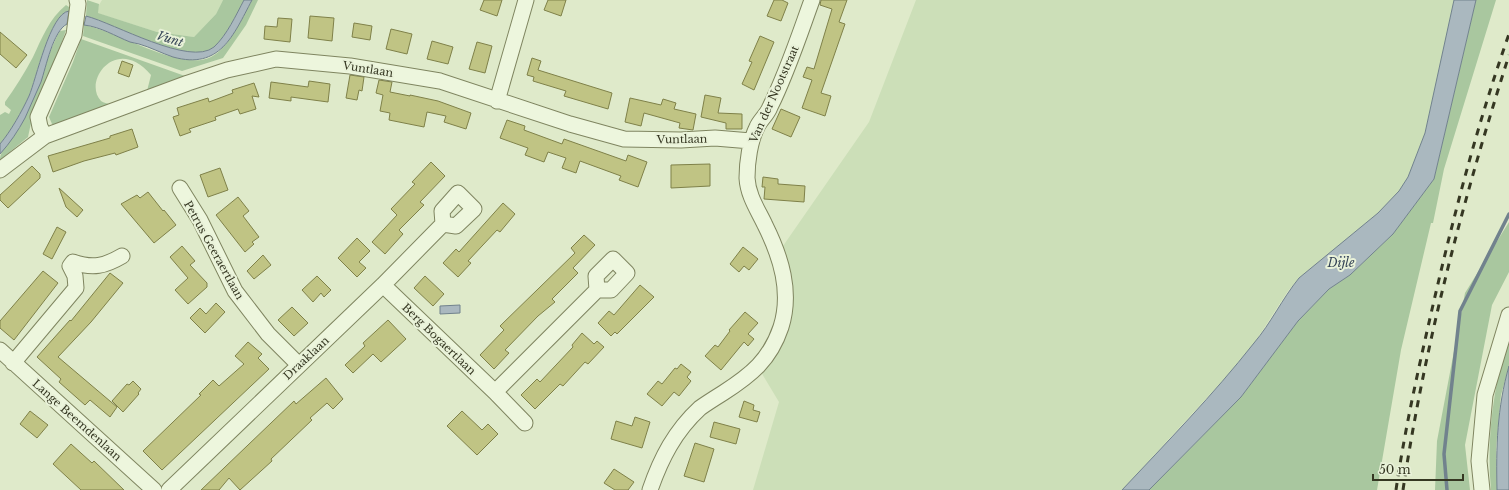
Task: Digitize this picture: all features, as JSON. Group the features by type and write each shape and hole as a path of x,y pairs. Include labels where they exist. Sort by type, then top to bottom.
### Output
{"street":[{"path":"497,101 526,0"},
{"name":"Van der Nootstraat","path":"650,490 659,465 671,442 686,422 701,407 749,376 768,356 780,327 786,301 784,271 766,226 753,203 747,178 751,141 757,126 770,108 812,0"},
{"path":"45,136 40,126 38,117 76,31 78,5"},
{"name":"Vuntlaan","path":"0,170 45,136 227,70 276,59 350,66 440,81 497,101 624,139 681,140 715,138 751,141"},
{"name":"Petrus Geeraertlaan","path":"180,188 200,220 235,291 268,334 299,365"},
{"name":"Draaklaan","path":"168,490 384,285 442,224"},
{"path":"76,288 75,276 70,266 73,262 84,266 98,267 109,264 122,256"},
{"path":"13,363 76,288 98,267"},
{"name":"Berg Bogaertlaan","path":"384,285 525,423"},
{"path":"495,392 597,290"},
{"path":"1482,490 1479,461 1485,395 1509,315"},
{"name":"Lange Beemdenlaan","path":"0,350 154,490"}],"green space":[{"path":"87,0 99,4 98,13 157,32 194,37 216,14 223,0 244,0 231,25 214,47 203,52 188,52 152,42 86,16"},
{"path":"102,0 223,0 216,14 194,37 157,32 97,13"},
{"path":"252,0 258,0 246,25 223,58 182,71 83,36 84,25 167,55 184,59 199,60 211,57 224,47 235,32"},
{"path":"916,0 1454,0 1425,133 1408,177 1399,191 1378,213 1299,278 1288,291 1255,342 1226,377 1122,490 753,490 779,402 761,372 775,356 785,261 783,246 869,122"},
{"path":"1476,0 1496,0 1444,169 1433,223 1431,223 1401,350 1377,490 1149,490 1241,397 1298,321 1329,289 1350,275 1393,234 1434,179"},
{"path":"66,5 69,7 69,11 62,15 50,35 44,48 29,96 16,121 0,144 0,115 5,112 9,114 11,110 5,105 5,102 27,68 50,23"},
{"path":"66,30 54,65 34,109 28,137 0,160 2,151 20,127 26,116 57,36 60,31"},
{"path":"81,39 185,77 147,91 151,75 138,64 126,59 115,60 106,65 100,73 96,83 96,92 101,101 109,104 56,124 52,124 49,117 73,62"},
{"path":"1509,222 1509,272 1492,305 1465,445 1470,490 1435,490 1437,441 1465,293"},
{"path":"1509,333 1509,366 1501,395 1496,447 1497,490 1491,490 1490,450 1492,411 1499,372"}],"water":[{"path":"244,0 252,0 231,37 223,47 214,54 202,59 189,60 173,57 143,45 130,42 102,30 84,25 86,16 170,48 188,52 203,52 214,47 223,37"},
{"name":"Dijle","path":"1454,0 1476,0 1434,179 1393,234 1350,275 1329,289 1298,321 1241,397 1149,490 1122,490 1190,418 1238,362 1260,335 1299,278 1378,213 1399,191 1408,177 1425,133"},
{"path":"69,11 67,24 62,28 54,41 41,82 25,118 14,137 0,154 0,144 16,121 29,96 44,48 50,35 62,15"},
{"path":"460,305 460,313 440,314 440,306"},
{"path":"1509,366 1509,490 1497,490 1498,428 1502,397"}],"building":[{"path":"484,0 502,0 497,16 480,10"},
{"path":"548,0 566,0 561,16 544,10"},
{"path":"774,0 782,0 788,3 781,21 767,16"},
{"path":"821,0 847,0 839,22 845,24 821,93 831,96 825,116 802,108 812,80 803,77 807,67 814,69 832,9 820,5"},
{"path":"310,16 334,18 332,41 308,38"},
{"path":"278,18 292,19 290,42 264,39 265,26 277,27"},
{"path":"354,23 372,26 370,40 352,37"},
{"path":"391,29 412,34 407,54 386,49"},
{"path":"0,32 27,55 16,68 0,54"},
{"path":"760,36 774,42 754,90 742,84 752,62 749,61"},
{"path":"432,41 453,47 448,64 427,59"},
{"path":"477,42 492,46 485,73 469,69"},
{"path":"532,58 541,61 538,70 612,93 608,109 564,96 566,91 533,81 534,77 527,75"},
{"path":"122,61 133,65 129,77 118,73"},
{"path":"350,75 364,77 362,91 359,90 357,100 346,98"},
{"path":"379,80 392,82 390,92 438,101 471,113 466,129 444,122 446,116 427,112 424,127 389,120 390,113 380,111 383,95 376,93"},
{"path":"309,81 330,84 328,102 291,97 291,101 269,98 271,82 308,87"},
{"path":"254,83 259,97 252,96 256,109 240,114 238,109 215,117 216,120 189,129 191,132 180,136 173,117 179,115 177,108 208,98 209,102 233,93 232,90"},
{"path":"705,95 721,98 718,113 742,114 742,129 726,129 726,123 701,117"},
{"path":"630,98 661,105 663,99 676,103 674,109 696,114 693,130 679,128 680,123 644,113 641,126 625,122"},
{"path":"781,109 800,117 791,137 772,129"},
{"path":"507,120 525,126 524,130 562,144 564,139 626,161 628,155 647,162 638,187 619,180 621,176 580,161 576,173 562,168 566,158 548,152 544,162 525,155 528,148 500,138"},
{"path":"132,129 138,147 116,155 115,153 84,161 53,172 48,156 110,138 110,136"},
{"path":"431,162 445,176 420,202 424,205 399,230 403,234 385,254 372,242 397,215 391,209 415,184 412,182"},
{"path":"710,164 710,186 671,188 671,165"},
{"path":"32,166 40,174 40,178 8,208 0,200 0,195"},
{"path":"220,168 228,190 208,197 200,175"},
{"path":"763,177 778,179 778,184 805,186 804,202 764,199 765,187 762,187"},
{"path":"59,188 83,210 77,217 66,207"},
{"path":"148,192 176,225 154,243 121,204 137,195 140,198"},
{"path":"238,197 249,211 243,216 259,237 252,242 254,244 245,252 216,215"},
{"path":"503,203 515,214 500,232 497,230 468,261 471,263 458,277 443,263 456,249 459,252"},
{"path":"57,227 66,232 52,259 43,254"},
{"path":"584,235 595,245 573,268 578,273 552,299 555,302 538,316 505,350 509,353 494,369 480,355 504,330 500,326 575,253 571,248"},
{"path":"357,238 370,251 359,262 366,268 357,277 338,258"},
{"path":"182,246 195,261 190,265 207,283 207,287 188,304 175,290 188,278 170,257"},
{"path":"743,247 758,259 749,270 744,266 739,272 730,264"},
{"path":"263,255 271,265 254,279 247,271"},
{"path":"43,271 58,283 14,340 0,328 0,321"},
{"path":"110,273 123,283 91,322 58,357 117,407 110,417 90,400 85,405 59,382 61,379 37,357 70,320 71,321"},
{"path":"317,276 331,290 324,297 321,293 313,302 302,290"},
{"path":"425,276 444,294 433,306 414,288"},
{"path":"640,285 654,297 617,334 615,332 611,336 598,323 609,311 614,315"},
{"path":"216,303 225,312 205,333 190,318 200,308 206,314"},
{"path":"292,307 308,323 294,336 278,320"},
{"path":"745,312 758,323 748,334 754,339 748,346 744,342 721,370 705,356 715,345 718,347 730,331 729,330"},
{"path":"388,320 406,339 381,362 373,354 353,373 345,365 365,346 363,343"},
{"path":"582,333 594,344 597,341 604,347 588,364 585,362 563,386 560,384 535,409 521,395 537,379 540,382 573,347 572,345"},
{"path":"248,342 262,354 258,358 269,369 162,470 143,451 201,395 199,394 213,380 219,386 244,364 235,356"},
{"path":"681,364 691,372 687,377 691,381 679,396 674,392 662,406 647,394 658,381 662,384 675,368 677,369"},
{"path":"326,378 343,399 333,409 327,403 310,418 312,420 271,459 272,461 240,490 229,478 219,490 201,490 294,401 296,404"},
{"path":"133,381 141,389 138,393 139,394 123,412 112,401 127,384 129,385"},
{"path":"744,401 754,405 753,410 760,412 757,422 739,417"},
{"path":"30,411 48,425 37,438 20,424"},
{"path":"462,411 482,430 488,424 498,434 477,455 447,426"},
{"path":"635,417 650,422 642,448 611,439 616,421 632,426"},
{"path":"714,422 740,429 736,444 710,437"},
{"path":"695,443 714,449 704,482 684,476"},
{"path":"71,444 92,463 94,461 124,490 81,490 53,464"},
{"path":"614,469 634,482 628,490 615,490 604,483"}],"waterway":[{"path":"1447,490 1444,454 1460,311 1509,214"}],"railway":[{"path":"1396,490 1413,397 1449,237 1477,134 1509,34"},
{"path":"1403,490 1412,435 1434,325 1447,270 1492,108 1509,55"}],"water label":[{"name":"Vunt","path":"170,39"}]}
